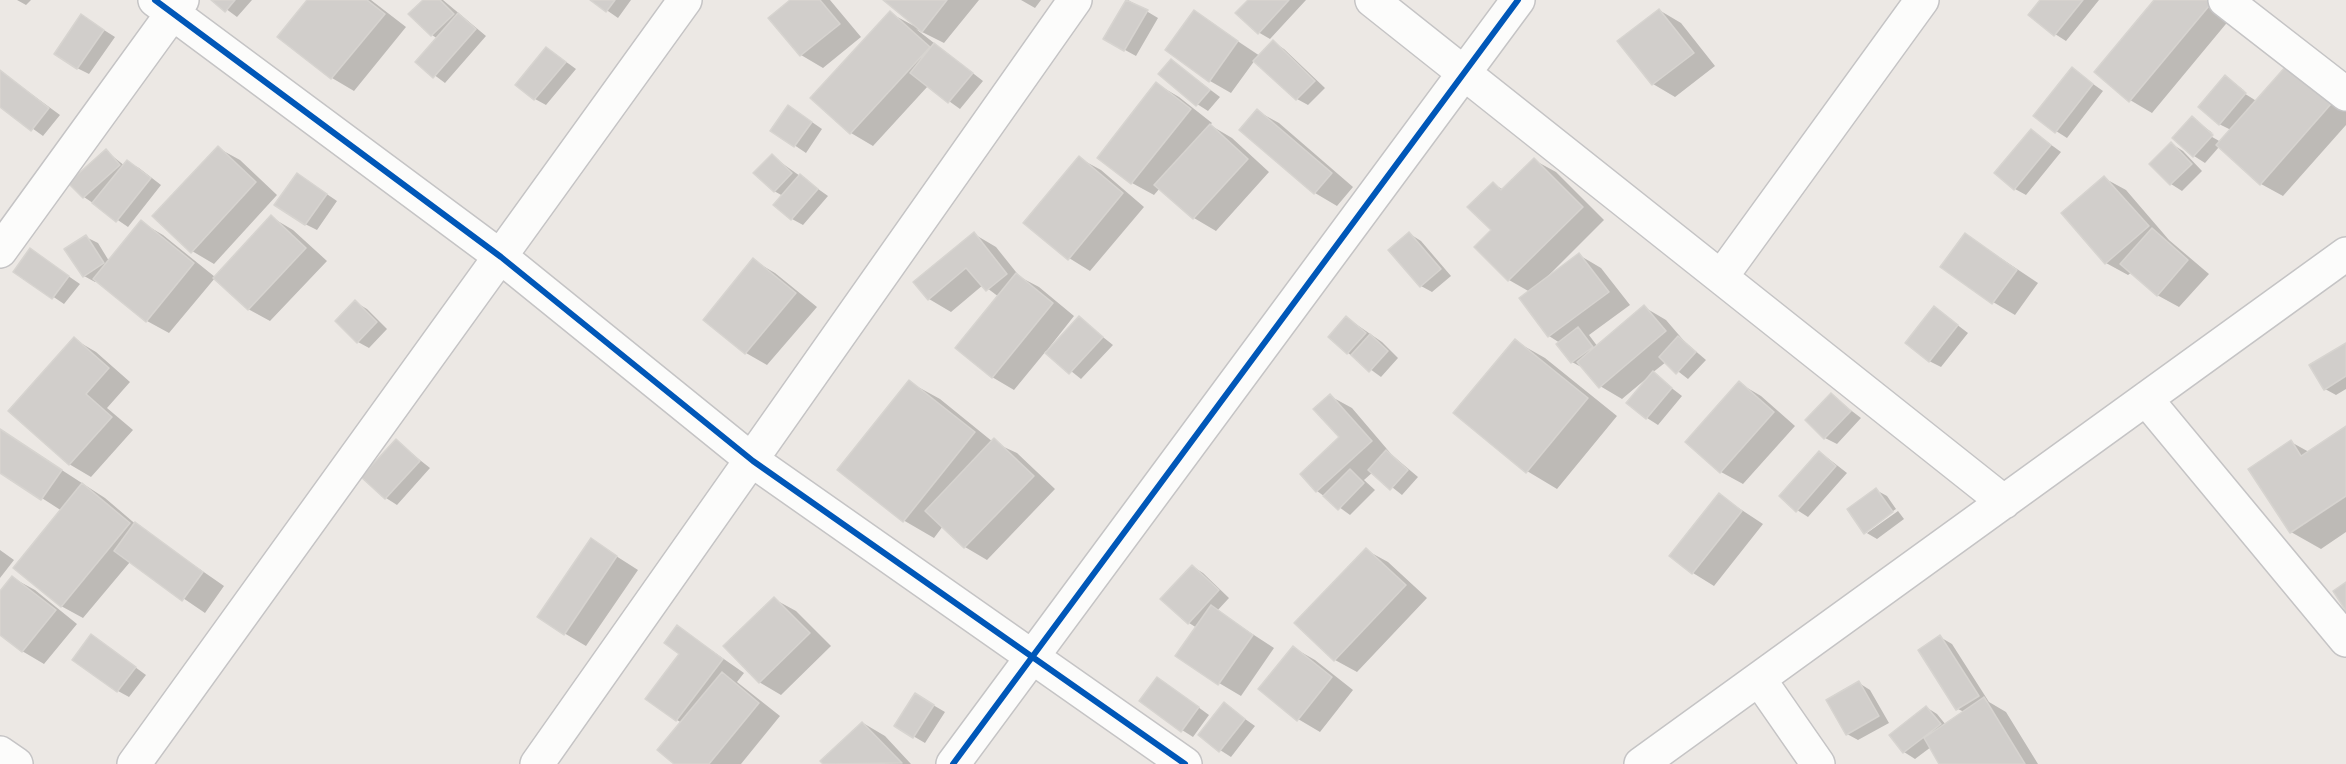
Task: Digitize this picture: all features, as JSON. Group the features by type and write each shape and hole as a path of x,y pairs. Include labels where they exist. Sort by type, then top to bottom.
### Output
{"street":[{"path":"134,764 685,0"},
{"path":"537,764 753,461 1075,0"},
{"path":"1372,0 2004,502"},
{"path":"953,764 1518,0"},
{"path":"1720,277 1922,0"},
{"path":"2225,0 2346,94"},
{"path":"0,251 170,5 501,257 753,461 1185,764"},
{"path":"1641,764 2346,254"},
{"path":"2146,399 2346,640"},
{"path":"1759,679 1818,764"},
{"path":"0,753 16,764"}],"building":[{"path":"211,0 235,0 225,12"},
{"path":"307,0 367,0 385,14 331,79 277,37"},
{"path":"423,0 440,0 454,14 431,36 408,14"},
{"path":"590,0 615,0 606,12"},
{"path":"790,0 820,0 840,24 800,56 768,18"},
{"path":"883,0 947,0 922,32"},
{"path":"1126,0 1148,10 1124,51 1103,39"},
{"path":"1248,0 1289,0 1258,34 1235,13"},
{"path":"2040,0 2083,0 2054,36 2028,15"},
{"path":"2154,0 2214,0 2129,102 2094,72"},
{"path":"1659,9 1694,53 1652,85 1617,41"},
{"path":"1194,10 1238,41 1209,82 1165,50"},
{"path":"890,11 930,47 850,134 810,98"},
{"path":"458,13 476,29 433,78 415,62"},
{"path":"81,14 104,30 77,69 54,54"},
{"path":"1273,40 1315,81 1296,100 1253,61"},
{"path":"934,43 973,73 948,103 910,73"},
{"path":"546,47 566,62 534,100 515,85"},
{"path":"1171,59 1210,90 1196,106 1158,74"},
{"path":"2287,65 2331,104 2260,185 2216,145"},
{"path":"2072,67 2093,84 2055,133 2033,116"},
{"path":"0,70 49,108 31,131 0,107"},
{"path":"2225,75 2246,93 2219,125 2198,107"},
{"path":"1156,82 1191,109 1131,184 1097,158"},
{"path":"788,105 812,122 794,147 770,131"},
{"path":"1257,109 1332,173 1314,194 1239,130"},
{"path":"2192,116 2213,135 2193,157 2172,138"},
{"path":"1210,124 1248,159 1193,219 1154,185"},
{"path":"2031,129 2051,145 2014,190 1994,173"},
{"path":"2171,142 2192,164 2170,185 2149,164"},
{"path":"218,146 256,182 191,253 152,216"},
{"path":"106,149 120,165 83,198 68,183"},
{"path":"772,154 792,173 774,192 753,173"},
{"path":"1079,156 1123,193 1068,260 1023,223"},
{"path":"1534,158 1583,207 1508,281 1474,247 1491,230 1467,207 1493,182 1501,190"},
{"path":"127,160 151,178 116,222 92,203"},
{"path":"297,173 327,194 305,225 274,205"},
{"path":"800,174 818,189 791,220 773,205"},
{"path":"2104,176 2149,226 2105,264 2061,213"},
{"path":"271,215 306,248 248,310 213,278"},
{"path":"141,220 194,263 146,322 93,279"},
{"path":"2152,228 2188,260 2157,296 2120,264"},
{"path":"974,232 1007,274 986,291 966,268 928,300 913,282"},
{"path":"1409,232 1441,269 1420,287 1388,250"},
{"path":"1965,233 2017,270 1992,304 1940,267"},
{"path":"86,235 104,263 83,277 64,249"},
{"path":"30,248 69,276 52,299 13,272"},
{"path":"1579,253 1609,292 1548,337 1519,298"},
{"path":"753,258 796,293 745,354 703,320"},
{"path":"1016,273 1053,303 992,378 955,348"},
{"path":"355,300 377,322 357,343 335,321"},
{"path":"1644,305 1666,331 1599,388 1577,362"},
{"path":"1934,306 1958,325 1929,362 1905,343"},
{"path":"1079,316 1103,337 1069,374 1045,353"},
{"path":"1346,316 1366,333 1347,354 1328,337"},
{"path":"1578,327 1593,347 1571,363 1556,344"},
{"path":"1370,334 1388,351 1369,372 1351,355"},
{"path":"1678,336 1696,352 1676,374 1659,357"},
{"path":"74,337 109,368 86,394 112,417 69,465 8,411"},
{"path":"1515,339 1588,398 1526,473 1453,413"},
{"path":"2346,343 2346,376 2324,390 2309,365"},
{"path":"1653,371 1672,388 1646,419 1626,403"},
{"path":"909,380 975,432 903,522 837,470"},
{"path":"1739,381 1774,412 1720,473 1685,442"},
{"path":"1831,393 1851,411 1824,439 1805,420"},
{"path":"1330,394 1372,441 1316,492 1300,474 1339,437 1313,409"},
{"path":"2346,426 2346,496 2290,533 2248,469 2291,440 2301,456"},
{"path":"0,429 62,470 41,500 0,473"},
{"path":"994,438 1034,476 964,548 925,511"},
{"path":"396,439 420,461 385,499 361,477"},
{"path":"1386,450 1408,470 1390,490 1368,470"},
{"path":"1819,451 1836,466 1796,512 1779,496"},
{"path":"1350,469 1364,483 1338,510 1323,496"},
{"path":"82,483 130,523 61,607 13,568"},
{"path":"1876,488 1893,512 1864,534 1847,509"},
{"path":"1719,493 1742,511 1692,574 1669,556"},
{"path":"135,522 203,572 182,601 114,551"},
{"path":"591,538 617,556 564,635 537,617"},
{"path":"1366,548 1406,585 1334,661 1294,623"},
{"path":"1192,565 1219,590 1188,624 1160,599"},
{"path":"12,576 56,610 22,652 0,635 0,591"},
{"path":"2346,582 2346,611 2333,591"},
{"path":"774,597 810,633 759,683 723,646"},
{"path":"1211,605 1253,635 1218,685 1175,656"},
{"path":"677,625 723,659 676,721 645,699 679,654 664,643"},
{"path":"91,634 136,667 117,692 72,660"},
{"path":"1940,635 1979,696 1956,710 1918,650"},
{"path":"1293,646 1332,677 1297,721 1258,689"},
{"path":"722,672 759,703 709,764 674,764 657,750"},
{"path":"1157,677 1199,707 1181,732 1139,701"},
{"path":"1859,681 1879,716 1846,735 1826,700"},
{"path":"915,693 934,705 913,738 894,726"},
{"path":"1984,697 2025,764 1939,764 1924,738"},
{"path":"1224,702 1245,719 1219,752 1198,735"},
{"path":"1926,706 1941,724 1903,753 1889,735"},
{"path":"862,722 902,763 823,764 820,761"}],"cycle path":[{"path":"155,0 501,257 753,461 1185,764"},
{"path":"953,764 1518,0"}]}
